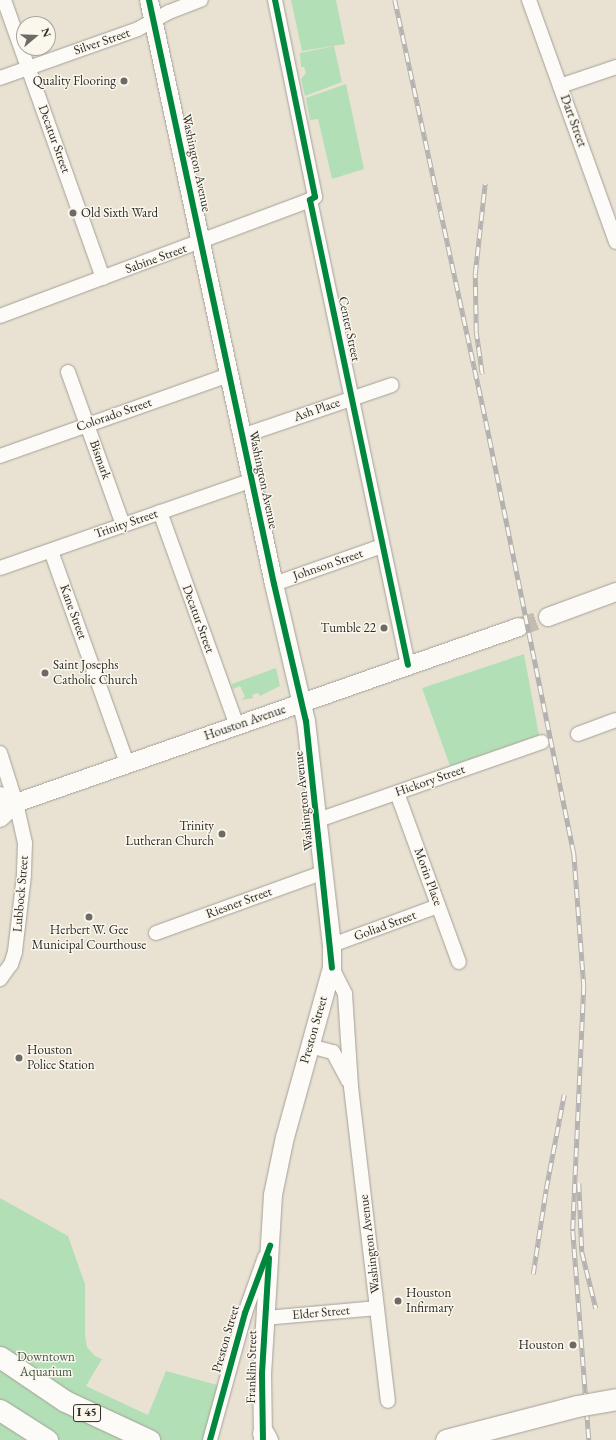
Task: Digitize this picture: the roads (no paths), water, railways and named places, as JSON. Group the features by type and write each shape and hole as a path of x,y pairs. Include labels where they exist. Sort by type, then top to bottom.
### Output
{"highway":[{"name":"I 45","path":"0,1357 65,1401 149,1440"},
{"path":"446,1440 577,1406 616,1399"},
{"path":"0,1410 47,1440"}],"main road":[{"name":"Washington Avenue","path":"149,0 274,584 309,739 322,873 332,944 332,968"},
{"path":"548,617 616,592"},
{"name":"Houston Avenue","path":"0,818 8,799 128,763 519,627"},
{"name":"Preston Street","path":"270,1246 273,1195 284,1137 332,968"},
{"name":"Franklin Street","path":"264,1438 265,1318 270,1246"}],"street":[{"name":"Decatur Street","path":"4,0 103,278"},
{"name":"Silver Street","path":"0,78 138,29 153,20 201,0"},
{"name":"Center Street","path":"275,0 315,197 310,200 408,666"},
{"name":"Dart Street","path":"529,0 616,239"},
{"path":"560,86 616,66"},
{"name":"Sabine Street","path":"0,316 202,242 218,233 310,200"},
{"name":"Bismark","path":"68,372 123,525"},
{"name":"Colorado Street","path":"0,456 229,375"},
{"name":"Ash Place","path":"242,436 392,384"},
{"name":"Trinity Street","path":"0,568 252,480"},
{"name":"Decatur Street","path":"160,512 237,726"},
{"name":"Johnson Street","path":"274,584 382,546"},
{"name":"Kane Street","path":"51,551 128,763"},
{"path":"578,734 616,720"},
{"name":"Hickory Street","path":"318,820 542,742"},
{"name":"Lubbock Street","path":"0,753 8,799 25,843 24,875 15,952 11,964 0,979"},
{"name":"Morin Place","path":"397,793 459,962"},
{"name":"Riesner Street","path":"156,933 322,873"},
{"name":"Goliad Street","path":"332,944 438,906"},
{"name":"Washington Avenue","path":"332,968 345,994 351,1087 388,1401"},
{"name":"Washington Avenue","path":"310,1046 333,1052 351,1087"},
{"name":"Preston Street","path":"210,1440 244,1313 270,1246"},
{"name":"Elder Street","path":"265,1318 377,1308"}],"tunnel":[{"path":"519,627 548,617"}],"railway":[{"path":"395,0 486,421 574,853 584,986 573,1231 589,1440"},
{"path":"482,374 476,332 475,274 485,184"},
{"path":"533,1274 546,1189 564,1095"},
{"path":"579,1183 582,1252 596,1308"}],"place":[{"name":"Quality Flooring","path":"124,81"},
{"name":"Old Sixth Ward","path":"73,213"},
{"name":"Tumble 22","path":"384,628"},
{"name":"Saint Josephs Catholic Church","path":"45,673"},
{"name":"Trinity Lutheran Church","path":"222,834"},
{"name":"Herbert W. Gee Municipal Courthouse","path":"89,917"},
{"name":"Houston Police Station","path":"19,1058"},
{"name":"Houston Infirmary","path":"398,1301"},
{"name":"Houston","path":"573,1345"}],"park label":[{"name":"Downtown Aquarium","path":"46,1366"}]}
